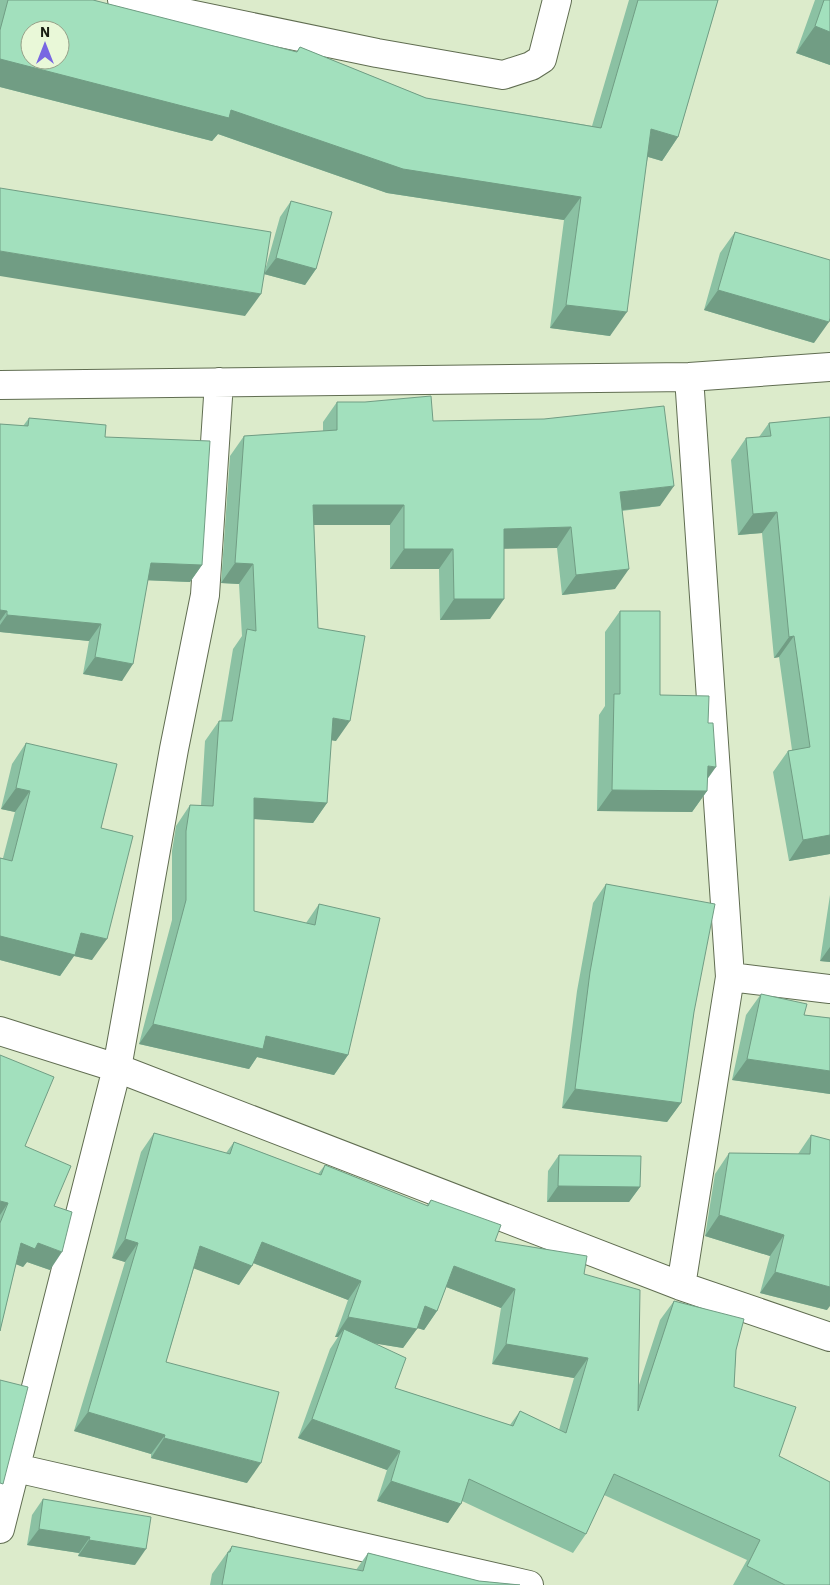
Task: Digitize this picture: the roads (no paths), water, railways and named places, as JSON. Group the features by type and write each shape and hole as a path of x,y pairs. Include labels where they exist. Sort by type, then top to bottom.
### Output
{"street":[{"path":"122,0 377,53 504,75 531,66 542,59 557,0"},
{"path":"0,385 688,377 830,367"},
{"path":"681,1286 730,977 688,377"},
{"path":"0,1528 117,1068 174,748 205,595 219,382"},
{"path":"730,977 830,989"},
{"path":"0,1031 117,1068 681,1286 830,1337"},
{"path":"16,1468 529,1585"}]}
